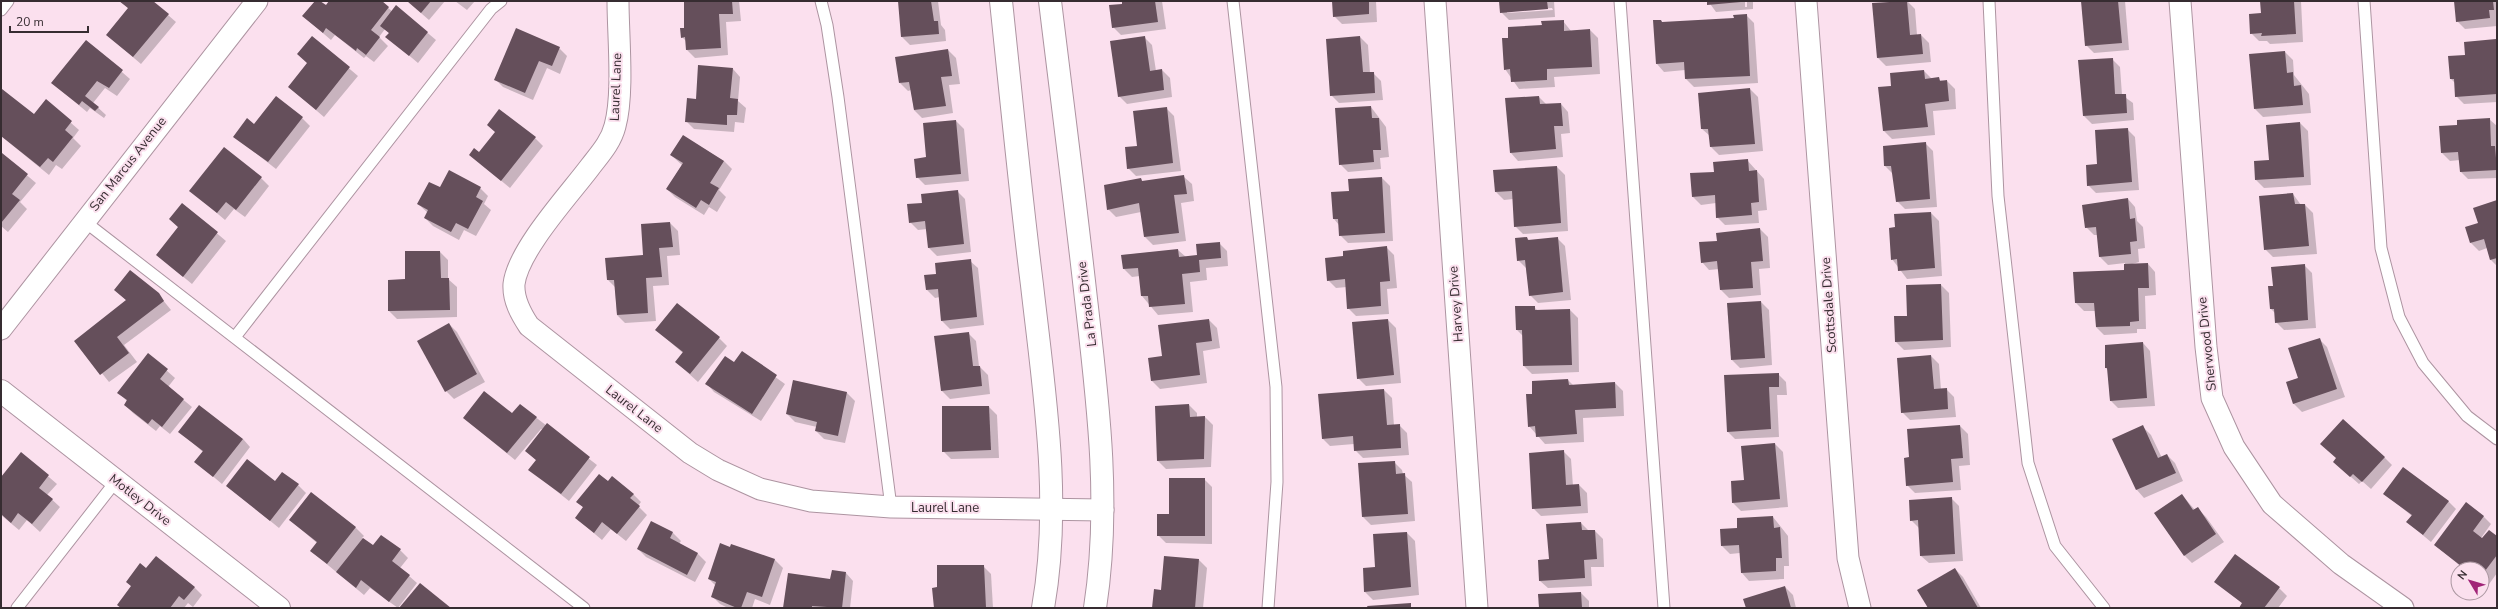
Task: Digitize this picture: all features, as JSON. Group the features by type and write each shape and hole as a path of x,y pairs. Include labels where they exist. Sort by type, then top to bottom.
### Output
{"main road":[{"path":"1001,1 1047,411 1052,508 1047,584 1043,608"},
{"name":"La Prada Drive","path":"1050,1 1101,429 1102,510 1099,579 1095,608"},
{"name":"Motley Drive","path":"1,392 116,481 267,604"}],"street":[{"name":"San Marcus Avenue","path":"1,329 257,1"},
{"name":"Laurel Lane","path":"618,1 618,106 615,126 606,146 531,246 520,264 514,284 520,312 529,326 690,453 718,470 785,496 811,501 891,508 1052,508 1102,510"},
{"name":"Harvey Drive","path":"1435,1 1477,608"},
{"name":"Scottsdale Drive","path":"1806,1 1848,558 1860,608"},
{"name":"Sherwood Drive","path":"2180,1 2206,347 2212,398 2234,447 2272,504 2341,564 2403,608"}],"lane":[{"path":"1,10 8,1"},
{"path":"235,337 486,16 501,1"},
{"path":"821,1 827,25 838,97 891,508"},
{"path":"1233,1 1276,388 1277,482 1268,608"},
{"path":"1620,1 1664,608"},
{"path":"1989,1 1998,196 2028,463 2055,546 2104,608"},
{"path":"2364,1 2381,248 2399,317 2423,363 2467,416 2497,439"},
{"path":"84,221 584,608"},
{"path":"16,608 116,481"}],"building":[{"path":"119,1 153,1 169,14 133,57 106,35 128,8"},
{"path":"315,1 320,1 326,5 329,1 382,1 389,7 371,30 380,37 366,55 357,48 356,51 326,28 323,33 302,16"},
{"path":"407,1 431,1 421,13"},
{"path":"684,1 732,1 733,14 719,14 721,48 686,50 685,37 681,38 680,28 684,28"},
{"path":"898,1 931,1 934,21 938,21 939,34 901,37"},
{"path":"1122,1 1155,1 1158,22 1112,28 1109,5 1122,4"},
{"path":"1332,1 1369,1 1369,14 1333,17"},
{"path":"1499,1 1547,1 1548,9 1500,13"},
{"path":"1707,1 1741,1 1741,2 1707,5"},
{"path":"1907,1 1910,35 1921,34 1923,54 1877,58 1872,3"},
{"path":"2081,1 2118,1 2122,43 2085,46"},
{"path":"2260,1 2294,1 2296,34 2261,36 2262,33 2250,34 2249,14 2261,13"},
{"path":"2454,1 2493,1 2494,10 2489,10 2490,18 2456,22"},
{"path":"396,5 428,32 409,56 385,37 389,33 380,26"},
{"path":"1747,14 1750,76 1685,79 1684,62 1656,64 1653,20 1661,20 1662,22 1734,18 1733,15"},
{"path":"1564,20 1564,31 1590,29 1592,67 1547,69 1547,80 1511,82 1510,69 1504,70 1502,38 1508,38 1508,27 1542,25 1541,21"},
{"path":"516,28 560,47 552,66 539,61 525,93 494,80"},
{"path":"312,36 350,67 316,110 288,87 307,63 297,54"},
{"path":"1145,36 1150,71 1162,69 1164,90 1118,97 1110,41"},
{"path":"1360,36 1363,72 1374,72 1375,93 1330,96 1326,39"},
{"path":"2496,39 2497,94 2455,97 2454,79 2450,79 2448,56 2465,55 2464,42"},
{"path":"86,40 123,70 109,88 97,81 85,96 99,107 95,111 82,101 79,105 51,83"},
{"path":"948,49 952,76 941,77 946,106 914,110 909,82 899,83 895,57"},
{"path":"2285,51 2287,73 2293,72 2294,86 2301,85 2303,105 2254,109 2249,54"},
{"path":"2113,58 2115,94 2126,94 2127,113 2083,116 2078,60"},
{"path":"698,65 733,68 730,98 738,99 737,115 727,115 727,125 685,122 687,98 696,99"},
{"path":"1924,70 1925,79 1939,77 1940,81 1947,80 1949,101 1925,104 1928,127 1883,131 1878,87 1891,86 1890,73"},
{"path":"1750,88 1755,144 1710,147 1708,129 1701,129 1698,93"},
{"path":"2,89 34,114 46,99 72,121 65,130 73,137 53,162 48,158 40,167 1,136"},
{"path":"276,96 303,117 268,162 233,137 247,118 254,124"},
{"path":"1539,96 1540,104 1561,103 1563,126 1554,126 1556,149 1510,153 1505,98"},
{"path":"1371,106 1372,118 1379,118 1381,150 1373,150 1374,162 1339,165 1335,108"},
{"path":"1167,107 1173,163 1127,169 1125,147 1137,146 1133,111"},
{"path":"499,109 536,137 501,181 469,155 474,148 479,152 495,132 487,125"},
{"path":"2490,118 2491,146 2495,146 2497,170 2460,172 2458,152 2441,153 2439,126 2457,125 2457,120"},
{"path":"956,120 961,174 916,178 914,159 926,157 923,123"},
{"path":"2300,122 2304,177 2255,180 2254,161 2269,160 2266,125"},
{"path":"2128,128 2132,182 2087,186 2086,165 2097,164 2095,130"},
{"path":"683,135 724,161 710,183 719,188 709,205 701,200 696,208 666,189 683,163 670,155"},
{"path":"1926,142 1930,199 1896,202 1891,166 1884,166 1883,146"},
{"path":"224,147 262,177 236,210 226,202 217,213 189,191"},
{"path":"2,153 28,174 12,194 20,200 1,223"},
{"path":"1748,159 1749,171 1757,170 1759,202 1751,203 1752,215 1716,218 1715,195 1692,197 1690,173 1714,172 1713,162"},
{"path":"1557,166 1561,223 1514,227 1512,191 1495,192 1493,170"},
{"path":"449,170 481,187 476,197 483,201 468,229 456,223 451,232 424,218 428,210 417,204 429,182 440,187"},
{"path":"1184,175 1187,194 1174,195 1179,233 1144,237 1139,203 1107,210 1104,185 1141,178 1142,181"},
{"path":"1382,177 1385,233 1339,236 1338,219 1333,219 1331,192 1349,191 1348,179"},
{"path":"958,190 964,244 928,248 925,221 909,223 907,204 922,203 921,194"},
{"path":"2293,193 2295,204 2305,204 2309,246 2264,250 2259,196"},
{"path":"2128,198 2130,219 2135,218 2137,241 2130,242 2131,254 2099,257 2096,227 2085,228 2082,205"},
{"path":"2497,200 2497,258 2490,260 2484,239 2470,243 2465,227 2478,223 2473,208"},
{"path":"182,203 218,232 183,277 156,255 178,227 169,219"},
{"path":"1931,212 1935,268 1898,271 1897,259 1891,260 1889,228 1895,227 1894,214"},
{"path":"670,222 673,247 659,248 662,277 646,278 648,313 617,315 614,280 607,280 605,258 643,255 641,224"},
{"path":"1760,228 1763,261 1751,262 1753,288 1720,290 1717,261 1701,263 1699,242 1717,241 1716,233"},
{"path":"1527,237 1528,240 1558,237 1563,292 1529,296 1525,260 1517,261 1515,238"},
{"path":"1220,242 1221,258 1199,260 1200,272 1182,274 1185,304 1149,307 1148,296 1141,296 1138,268 1123,269 1121,255 1178,249 1179,257 1197,255 1196,244"},
{"path":"1387,246 1390,281 1380,282 1381,306 1347,309 1345,279 1327,281 1325,258 1343,256 1343,251"},
{"path":"405,251 440,251 441,278 449,278 450,310 388,311 388,280 405,279"},
{"path":"971,259 977,317 941,321 938,289 926,290 924,275 936,274 935,263"},
{"path":"2148,263 2149,288 2138,288 2139,321 2130,322 2130,326 2096,327 2094,303 2075,303 2073,272 2124,270 2124,264"},
{"path":"2305,264 2308,320 2275,323 2274,309 2270,309 2268,286 2273,286 2271,267"},
{"path":"130,270 159,293 164,301 117,337 129,353 100,375 74,341 126,300 114,290"},
{"path":"1941,284 1943,340 1895,342 1894,316 1907,316 1906,285"},
{"path":"1761,301 1765,358 1731,360 1727,303"},
{"path":"677,303 720,337 690,374 675,362 683,352 655,330"},
{"path":"1515,306 1535,306 1535,310 1570,309 1572,365 1523,366 1522,330 1516,330"},
{"path":"1209,319 1212,341 1196,343 1200,375 1151,381 1148,358 1162,356 1158,325"},
{"path":"1388,319 1394,375 1357,379 1352,322"},
{"path":"449,323 477,374 445,392 417,341"},
{"path":"969,332 973,366 980,366 982,386 941,391 934,336"},
{"path":"2320,338 2337,389 2293,404 2286,382 2298,378 2288,348"},
{"path":"2143,342 2147,398 2110,401 2107,368 2105,368 2105,345"},
{"path":"742,351 777,375 752,414 705,384 725,356 734,362"},
{"path":"148,353 168,369 160,379 184,399 162,427 152,419 148,424 124,405 127,400 117,393"},
{"path":"1931,355 1934,389 1947,388 1948,409 1901,413 1897,358"},
{"path":"1779,373 1779,387 1769,387 1771,429 1727,432 1724,375"},
{"path":"1568,379 1569,385 1615,382 1616,408 1575,410 1577,434 1536,437 1535,426 1528,427 1526,394 1532,394 1532,381"},
{"path":"793,380 847,392 838,436 815,431 817,422 786,414"},
{"path":"1384,389 1387,425 1400,424 1401,448 1354,451 1353,436 1322,439 1318,394"},
{"path":"484,391 512,413 520,404 537,417 507,453 463,418"},
{"path":"1189,404 1190,417 1205,416 1204,459 1157,461 1155,406"},
{"path":"199,405 243,439 213,477 194,462 203,451 178,432"},
{"path":"942,406 989,406 991,450 942,452"},
{"path":"2343,419 2385,457 2362,482 2353,474 2350,477 2333,462 2336,458 2320,444"},
{"path":"547,423 590,457 561,494 528,470 536,460 525,451"},
{"path":"1960,425 1963,458 1951,459 1953,482 1906,486 1904,458 1909,457 1907,429"},
{"path":"2143,425 2158,458 2167,454 2176,473 2136,490 2112,439"},
{"path":"1775,443 1780,499 1732,503 1731,481 1744,480 1741,446"},
{"path":"1564,450 1566,485 1579,484 1581,506 1532,509 1529,453"},
{"path":"21,452 49,475 39,488 53,499 32,524 18,513 11,523 1,514 1,477"},
{"path":"247,459 275,481 282,472 299,484 270,521 226,486"},
{"path":"1395,461 1396,474 1405,473 1408,514 1362,517 1358,463"},
{"path":"2403,467 2449,501 2423,535 2406,522 2412,515 2383,494"},
{"path":"599,474 608,481 612,476 634,494 630,498 640,506 617,534 602,522 594,533 575,518 583,507 576,502"},
{"path":"1169,478 1205,478 1205,536 1157,536 1157,514 1169,514"},
{"path":"311,492 356,527 327,564 310,551 317,542 289,520"},
{"path":"2182,494 2193,510 2198,507 2216,534 2184,556 2154,513"},
{"path":"1952,497 1955,554 1920,556 1918,520 1910,521 1909,500"},
{"path":"2466,502 2484,516 2473,531 2482,538 2489,530 2497,536 2497,555 2490,564 2490,561 2455,561 2434,545"},
{"path":"1773,516 1774,528 1780,527 1782,558 1776,558 1776,571 1741,573 1739,545 1721,546 1720,529 1737,528 1737,518"},
{"path":"651,521 673,532 670,538 698,553 687,575 637,549"},
{"path":"1581,522 1582,530 1595,530 1597,559 1584,560 1585,578 1539,581 1538,560 1549,559 1546,524"},
{"path":"1407,532 1411,587 1364,592 1363,568 1375,567 1373,534"},
{"path":"381,535 401,549 392,561 410,575 389,602 361,580 356,588 336,572 363,538 373,545"},
{"path":"720,543 730,547 731,544 775,559 762,597 747,592 741,608 737,608 711,597 716,582 708,579"},
{"path":"2235,554 2280,587 2264,608 2239,608 2242,603 2214,582"},
{"path":"156,556 195,587 184,600 179,596 170,608 121,608 117,605 131,586 126,582 140,563 146,568"},
{"path":"1164,556 1199,559 1195,608 1152,608 1154,589 1161,590"},
{"path":"937,565 984,565 986,608 934,608 932,588 937,587"},
{"path":"1955,568 1978,608 1928,608 1917,590"},
{"path":"832,570 846,572 842,608 812,606 812,608 783,608 788,573 830,579"},
{"path":"420,583 451,608 399,608"},
{"path":"1785,586 1791,608 1746,608 1743,599"},
{"path":"1581,592 1582,608 1539,608 1538,594"},
{"path":"1411,603 1411,608 1368,608 1367,606"}]}
